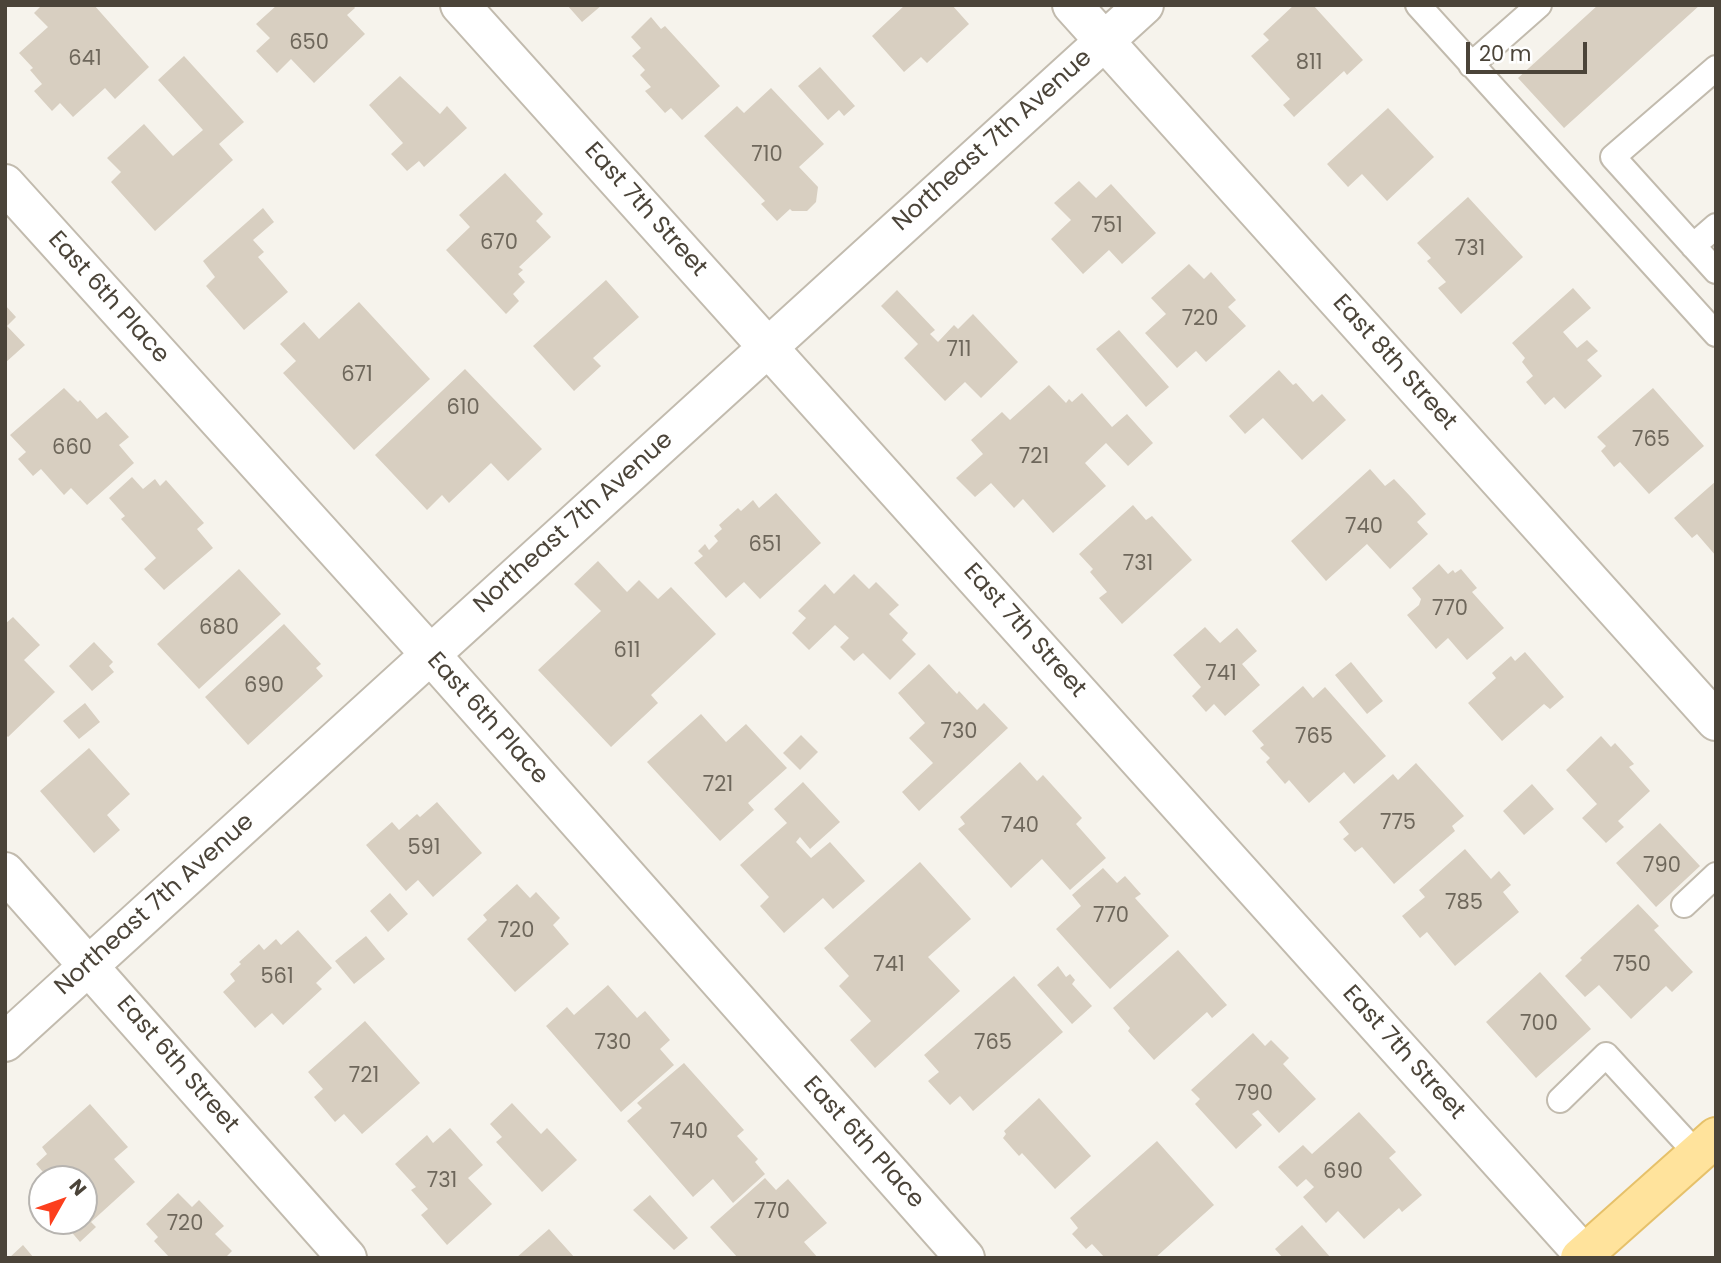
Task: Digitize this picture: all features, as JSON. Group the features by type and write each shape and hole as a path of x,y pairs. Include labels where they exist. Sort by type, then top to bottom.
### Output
{"main road":[{"path":"1584,1257 1706,1145"}],"street":[{"name":"East 7th Street","path":"460,5 1584,1257"},
{"name":"East 8th Street","path":"1072,5 1716,721"},
{"name":"Northeast 7th Avenue","path":"5,1042 1144,5"},
{"name":"East 6th Place","path":"5,184 429,654 965,1258"},
{"name":"East 6th Street","path":"5,872 347,1258"}],"lane":[{"path":"1418,5 1716,334"},
{"path":"1471,65 1539,5"},
{"path":"1716,68 1612,157 1716,271"},
{"path":"1693,246 1716,226"},
{"path":"1684,905 1716,875"},
{"path":"1560,1100 1606,1055 1706,1145"}],"building":[{"path":"42,5 94,5 149,67 115,99 105,88 73,117 60,103 52,111 34,91 42,84 30,70 33,68 19,53 48,27 34,13"},
{"path":"277,5 353,5 355,8 347,15 365,34 314,83 291,59 277,73 256,51 270,38 256,24"},
{"path":"567,5 602,5 582,22"},
{"path":"905,5 952,5 969,24 927,63 921,57 904,72 872,36"},
{"path":"1294,5 1313,5 1363,60 1347,75 1344,71 1294,117 1283,105 1290,99 1251,56 1269,40 1263,34"},
{"path":"1598,5 1700,5 1564,128 1518,78"},
{"path":"651,17 661,29 665,26 720,86 682,120 671,108 665,113 645,91 651,87 640,75 645,70 632,56 641,48 631,37"},
{"path":"184,56 244,122 219,144 233,160 155,231 111,182 121,172 107,158 144,124 173,156 203,130 158,80"},
{"path":"820,67 855,106 844,116 839,110 828,120 798,86"},
{"path":"400,76 440,114 447,106 467,128 424,167 419,161 407,171 391,154 403,143 369,105"},
{"path":"771,88 824,144 799,167 818,187 816,202 807,211 790,209 777,221 761,204 765,201 704,136 737,106 744,113"},
{"path":"1388,108 1434,157 1387,201 1362,174 1348,187 1327,164"},
{"path":"505,173 543,214 536,221 551,237 519,267 523,270 518,274 525,282 513,294 519,301 506,314 446,250 470,227 459,215"},
{"path":"1079,181 1096,198 1111,184 1156,233 1122,264 1109,250 1083,274 1051,239 1071,220 1054,203"},
{"path":"1468,197 1523,257 1461,314 1438,288 1446,282 1427,261 1431,258 1417,243"},
{"path":"263,208 274,222 253,240 264,252 258,257 288,292 244,330 206,286 215,277 203,261"},
{"path":"1189,264 1204,279 1211,272 1236,300 1228,307 1246,326 1206,362 1196,351 1177,368 1145,333 1166,314 1151,298"},
{"path":"606,280 639,317 593,358 601,366 574,391 533,346"},
{"path":"1573,288 1591,308 1563,332 1577,348 1587,340 1598,351 1587,360 1602,376 1565,409 1554,397 1545,405 1526,382 1533,376 1522,362 1525,358 1512,343"},
{"path":"897,290 935,330 930,334 938,342 954,325 958,329 973,314 1018,362 981,398 965,382 945,401 904,358 918,344 881,306"},
{"path":"359,302 430,379 354,450 283,373 296,361 280,344 304,322 319,339"},
{"path":"5,305 16,317 7,326 25,345 5,363"},
{"path":"1119,330 1169,387 1146,407 1096,349"},
{"path":"465,369 542,449 508,481 491,463 449,503 442,495 427,510 375,455"},
{"path":"1279,370 1293,385 1296,383 1313,402 1322,394 1346,420 1302,460 1263,418 1245,434 1229,416"},
{"path":"1049,385 1066,403 1069,399 1072,402 1082,393 1112,427 1127,414 1153,443 1128,466 1106,443 1085,463 1106,486 1053,533 1023,499 1014,508 991,483 975,497 956,478 983,454 971,440 1002,412 1010,420"},
{"path":"64,388 78,402 80,400 97,419 106,412 129,437 119,445 134,463 87,505 71,488 64,495 41,469 33,476 18,459 26,452 10,435"},
{"path":"1653,388 1704,446 1649,494 1620,462 1614,467 1601,451 1606,446 1597,437"},
{"path":"1370,469 1385,486 1394,479 1410,496 1426,514 1417,522 1428,534 1390,569 1367,544 1326,581 1291,541"},
{"path":"132,477 143,489 155,479 160,486 166,480 204,523 197,529 213,548 164,590 144,569 156,558 121,519 125,516 109,498"},
{"path":"1716,481 1716,556 1697,534 1692,538 1674,518"},
{"path":"776,493 821,543 760,599 744,582 726,598 694,563 703,556 698,551 705,544 709,550 718,541 714,536 722,529 719,525 738,508 741,511 753,500 759,508"},
{"path":"1133,505 1146,520 1152,516 1192,560 1122,624 1099,598 1107,592 1090,572 1093,569 1079,554"},
{"path":"598,561 627,592 639,580 658,599 671,587 716,634 651,695 658,703 611,747 538,670 601,611 574,584"},
{"path":"1439,564 1448,574 1461,569 1477,588 1472,592 1504,628 1467,660 1448,638 1436,649 1407,615 1419,605 1421,599 1412,588"},
{"path":"239,569 281,614 199,689 157,644"},
{"path":"854,574 869,589 876,582 899,605 889,614 908,633 902,640 916,654 890,680 863,653 854,661 840,647 849,638 835,625 809,650 792,633 806,618 798,611 825,584 834,594"},
{"path":"13,617 40,645 24,660 55,692 8,737 5,734 5,624"},
{"path":"284,624 321,664 316,668 323,676 248,745 205,697"},
{"path":"1205,627 1220,643 1237,628 1257,651 1242,664 1260,685 1225,716 1214,704 1206,712 1192,696 1201,687 1173,655"},
{"path":"94,642 113,662 109,666 114,672 92,691 69,666"},
{"path":"1525,652 1564,697 1550,709 1544,704 1502,741 1468,703 1496,678 1492,673 1511,656 1515,661"},
{"path":"1351,662 1383,701 1367,714 1335,675"},
{"path":"929,664 957,694 959,691 977,710 984,703 1008,728 919,811 902,792 933,763 909,738 925,723 898,693"},
{"path":"1303,686 1313,698 1325,687 1386,756 1354,784 1344,772 1309,803 1289,780 1285,784 1266,762 1270,758 1260,748 1264,745 1252,731"},
{"path":"85,703 100,722 79,739 63,721"},
{"path":"701,714 726,742 746,724 787,768 748,803 754,810 720,841 647,762"},
{"path":"801,735 818,752 800,770 783,753"},
{"path":"1601,736 1611,747 1615,743 1634,764 1629,767 1650,791 1618,821 1624,827 1606,843 1582,818 1597,804 1566,770"},
{"path":"89,748 130,794 107,815 120,830 94,853 40,791"},
{"path":"1020,762 1037,781 1043,775 1082,818 1076,824 1106,858 1070,890 1042,859 1011,888 958,829 965,824 960,817"},
{"path":"1416,763 1464,816 1452,826 1455,831 1394,884 1362,847 1355,852 1343,839 1349,834 1339,822 1393,774 1398,780"},
{"path":"803,782 840,822 810,849 800,837 796,842 811,858 830,842 865,881 833,909 823,898 784,933 760,906 769,897 740,865 787,823 774,809"},
{"path":"1532,784 1554,809 1524,835 1503,811"},
{"path":"437,802 482,853 433,897 418,880 406,891 366,845 392,822 399,830 417,814 420,817"},
{"path":"1660,823 1700,866 1656,907 1616,863"},
{"path":"1465,849 1491,879 1499,871 1511,885 1503,892 1519,912 1455,966 1427,932 1420,938 1402,916 1425,897 1419,890"},
{"path":"920,862 971,919 928,957 960,991 875,1068 850,1040 871,1021 839,986 849,976 824,948"},
{"path":"1103,868 1117,883 1125,876 1141,894 1135,898 1169,936 1110,989 1056,929 1081,906 1072,895"},
{"path":"517,884 530,898 536,892 560,918 553,925 569,944 515,992 467,939 487,920 483,915"},
{"path":"390,893 408,914 388,932 370,911"},
{"path":"1638,904 1659,926 1654,930 1693,972 1672,992 1666,986 1631,1019 1599,985 1585,997 1565,976 1582,960 1580,958"},
{"path":"298,930 332,968 316,983 322,989 283,1025 272,1013 255,1028 223,992 235,981 230,974 259,944 264,950 276,939 281,945"},
{"path":"366,936 385,959 354,984 335,961"},
{"path":"1178,950 1227,1005 1212,1018 1207,1012 1154,1060 1128,1031 1130,1028 1113,1008"},
{"path":"1058,966 1066,977 1070,974 1075,980 1072,984 1092,1006 1072,1024 1037,985"},
{"path":"1540,972 1591,1029 1536,1078 1486,1022"},
{"path":"1014,976 1063,1032 973,1111 960,1096 950,1105 928,1081 939,1072 924,1055"},
{"path":"608,985 637,1018 645,1011 670,1040 660,1049 674,1065 621,1112 546,1026 567,1007 574,1015"},
{"path":"365,1021 420,1083 362,1134 344,1114 335,1122 314,1097 323,1089 308,1072"},
{"path":"1253,1033 1265,1046 1271,1040 1289,1058 1283,1064 1316,1099 1279,1133 1258,1110 1252,1114 1262,1125 1236,1149 1195,1104 1200,1099 1191,1090"},
{"path":"684,1063 744,1130 737,1136 758,1159 755,1162 765,1174 733,1203 713,1179 693,1197 627,1121 642,1108 637,1103"},
{"path":"1039,1098 1091,1156 1055,1189 1022,1153 1019,1156 1003,1138 1006,1134 1004,1131"},
{"path":"512,1103 541,1134 547,1128 577,1160 542,1192 496,1142 502,1137 490,1124"},
{"path":"90,1104 128,1147 114,1159 135,1182 98,1216 98,1165 37,1165 47,1154 42,1147"},
{"path":"1359,1112 1396,1152 1389,1158 1422,1195 1402,1212 1399,1208 1364,1239 1338,1211 1326,1223 1303,1197 1314,1187 1306,1179 1297,1187 1278,1167 1303,1145 1312,1154"},
{"path":"450,1128 483,1165 468,1178 492,1204 447,1245 421,1215 428,1209 411,1190 416,1187 395,1164 427,1135 433,1143"},
{"path":"1157,1141 1214,1205 1155,1258 1105,1258 1092,1244 1086,1249 1072,1234 1078,1228 1070,1218"},
{"path":"765,1178 776,1190 788,1179 827,1223 804,1242 818,1258 738,1258 710,1227"},
{"path":"178,1193 192,1207 199,1200 224,1226 215,1234 232,1251 225,1258 170,1258 154,1241 158,1237 146,1224"},
{"path":"650,1195 688,1238 674,1250 633,1210"},
{"path":"1302,1225 1331,1258 1283,1258 1275,1249"},
{"path":"549,1229 575,1258 516,1258"},
{"path":"74,1235 87,1235 80,1242"},
{"path":"23,1245 34,1258 9,1258"}]}
